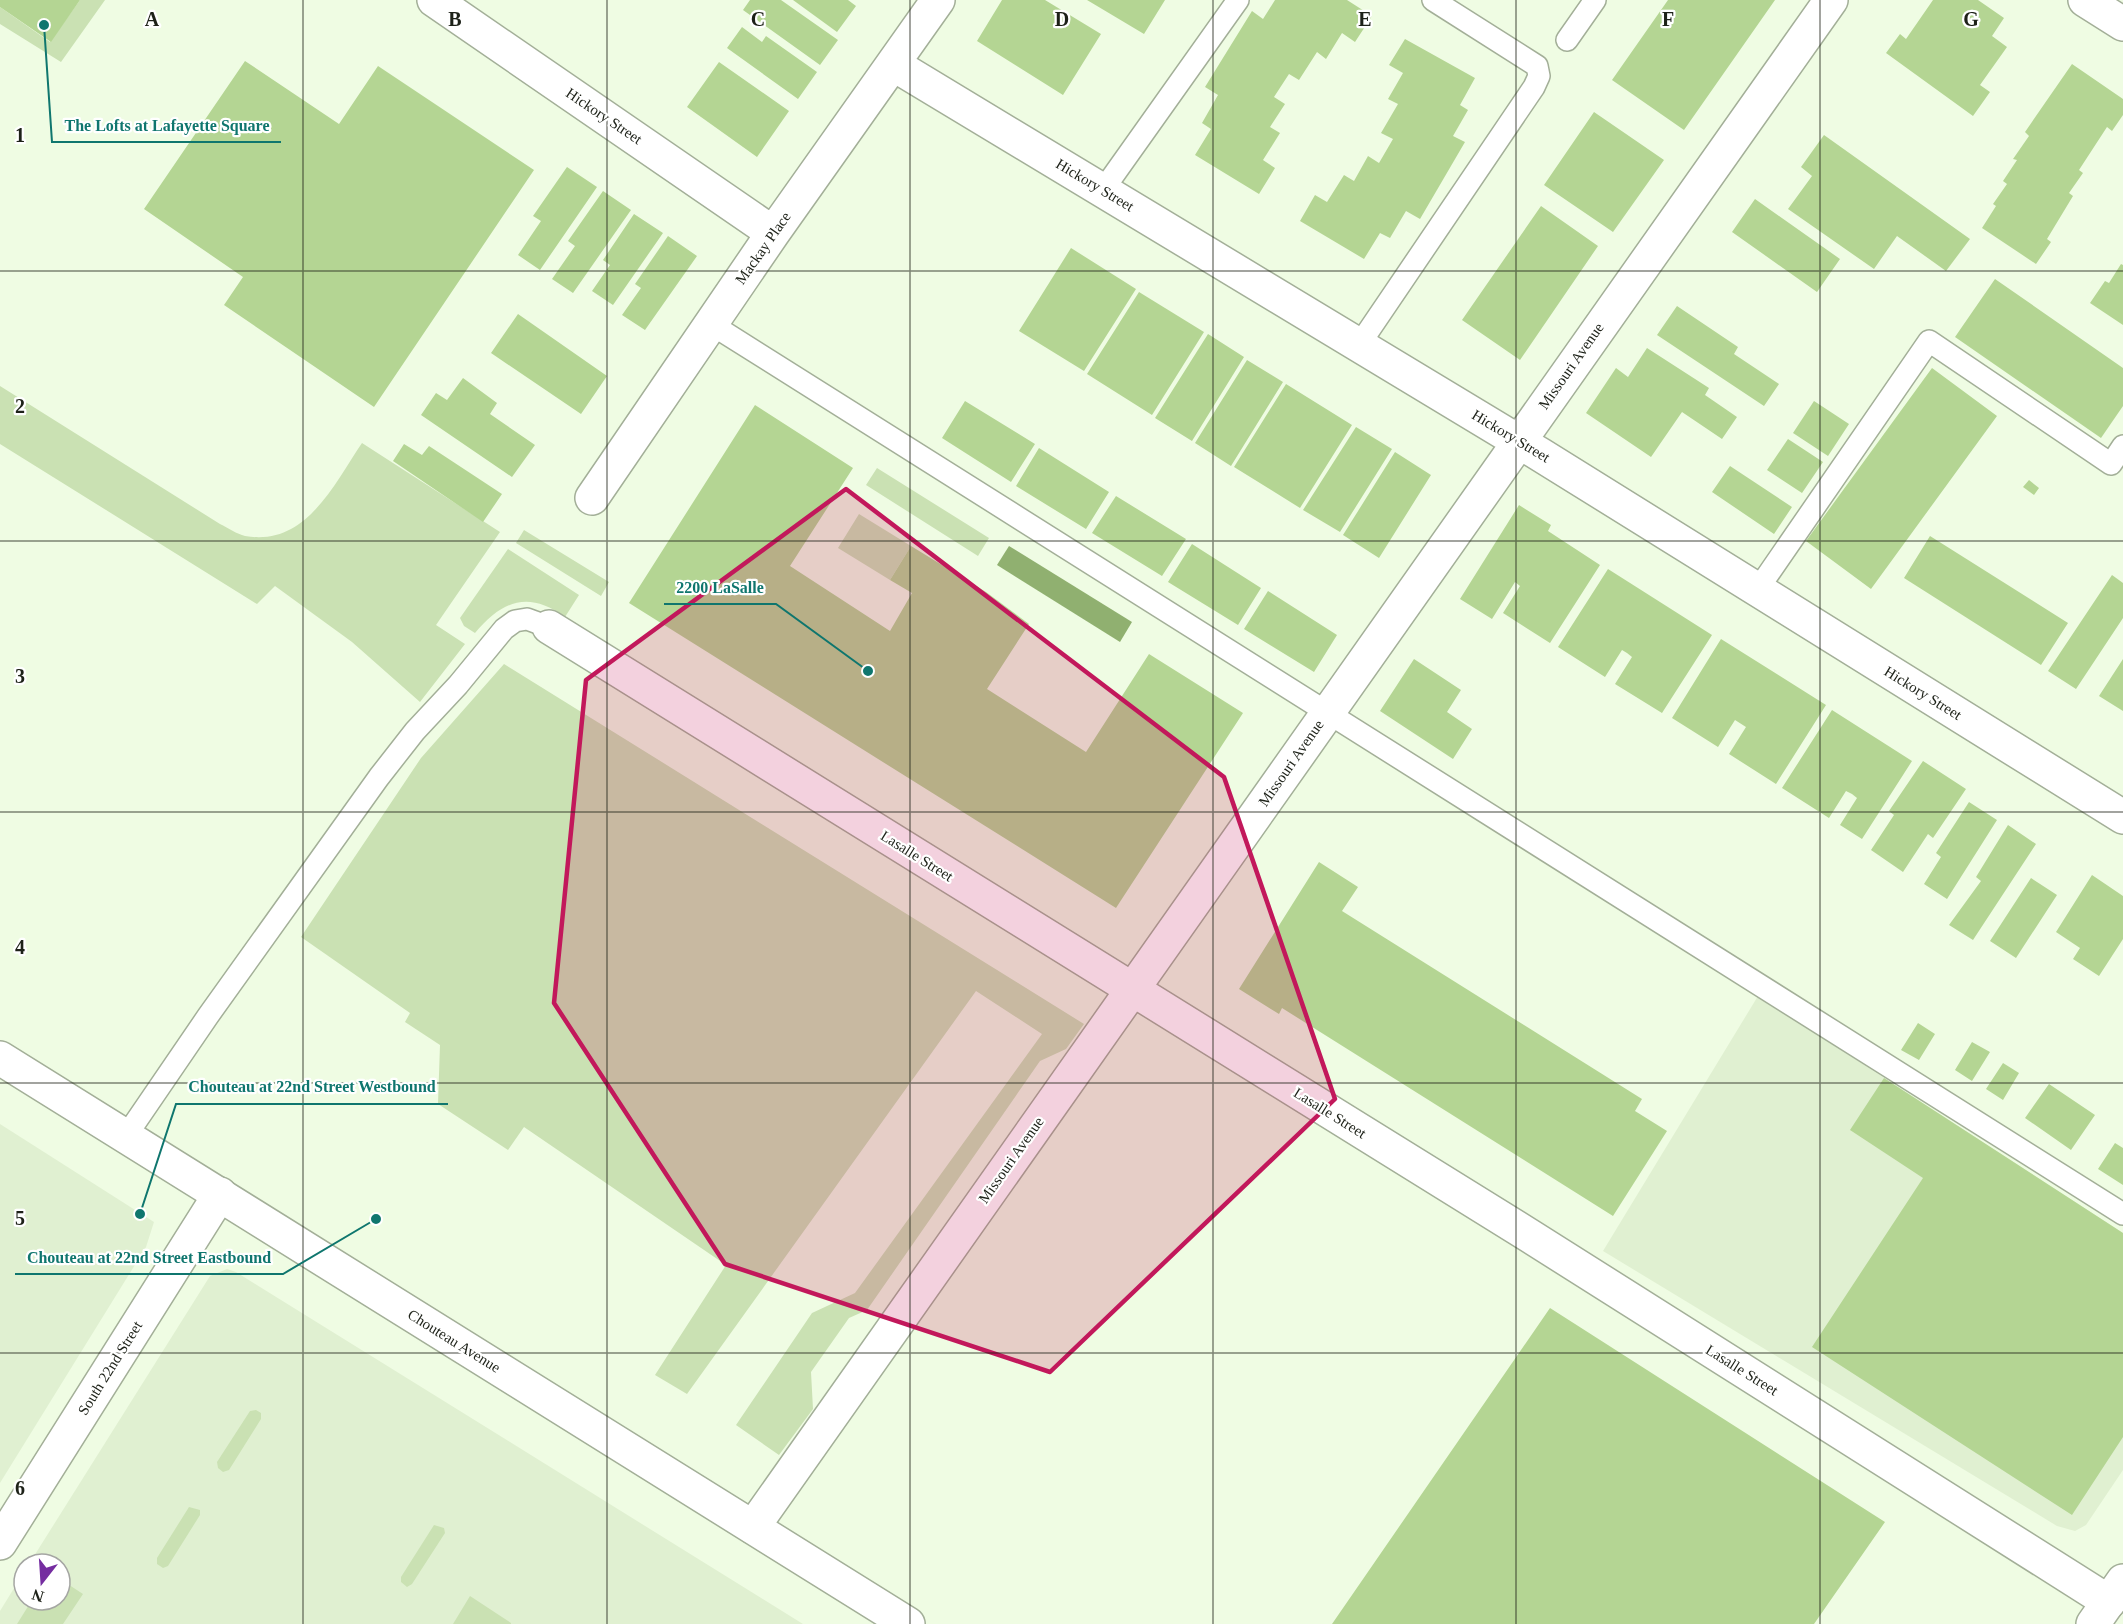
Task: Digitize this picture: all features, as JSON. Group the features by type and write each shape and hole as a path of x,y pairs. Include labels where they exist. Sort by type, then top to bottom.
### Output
{"street":[{"name":"Hickory Street","path":"434,0 773,233"},
{"name":"Mackay Place","path":"592,498 773,233 938,0"},
{"name":"Missouri Avenue","path":"753,1527 1831,0"},
{"path":"2085,0 2123,24"},
{"name":"Hickory Street","path":"893,63 1518,441 2123,817"},
{"name":"Lasalle Street","path":"549,627 1530,1236 2108,1602"},
{"name":"Chouteau Avenue","path":"0,1058 909,1624"},
{"name":"South 22nd Street","path":"0,1543 220,1194"}],"lane":[{"path":"1103,190 1238,0"},
{"path":"1359,345 1534,87 1539,76 1537,66 1434,0"},
{"path":"1567,40 1595,0"},
{"path":"711,324 2123,1214"},
{"path":"1758,589 1929,341 2111,464 2123,446"},
{"path":"126,1136 214,1007 379,777 416,732 504,629 515,621 527,619 549,627"}],"highlighted area":[{"path":"846,489 1224,777 1335,1099 1050,1372 725,1264 554,1003 586,680"}],"shaded area":[{"path":"80,0 105,0 61,62 0,24 0,7 50,42"},
{"path":"0,386 220,524 245,536 266,537 285,532 301,522 329,493 362,443 500,532 436,625 465,644 420,702 352,642 275,586 257,604 0,444"},
{"path":"877,468 989,538 978,556 866,485"},
{"path":"859,514 911,546 890,580 838,548"},
{"path":"524,530 609,582 601,596 516,543"},
{"path":"1009,546 1132,622 1120,642 997,565"},
{"path":"508,549 579,595 565,617 539,604 516,603 495,613 475,633 464,626 460,618"},
{"path":"504,664 1084,1024 1066,1049 1040,1061 867,1310 849,1318 811,1372 813,1409 779,1455 736,1425 812,1313 855,1293 1042,1034 976,991 687,1394 655,1375 726,1265 524,1127 508,1150 438,1104 440,1045 405,1022 410,1013 301,937 421,758"},
{"path":"1758,996 2123,1233 2123,1470 2086,1525 2075,1531 2057,1526 1603,1251"},
{"path":"0,1124 154,1222 146,1247 0,1483"},
{"path":"227,1269 236,1272 803,1624 0,1624 0,1611 12,1592 12,1612 72,1612 72,1552 37,1552 210,1276"},
{"path":"256,1410 261,1413 261,1419 229,1470 223,1472 218,1468 217,1462 250,1411"},
{"path":"189,1507 200,1510 200,1515 168,1566 163,1568 157,1564 157,1558"},
{"path":"434,1525 444,1528 445,1533 412,1584 407,1587 401,1582 401,1577"},
{"path":"72,1587 83,1594 72,1610"},
{"path":"470,1596 511,1623 511,1624 453,1624"},
{"path":"24,1612 71,1612 63,1624 17,1624"}],"building":[{"path":"0,0 80,0 51,42 0,7"},
{"path":"750,0 781,0 838,40 820,65 743,10"},
{"path":"793,0 848,0 856,6 837,32"},
{"path":"1002,0 1045,0 1101,34 1063,95 977,41"},
{"path":"1087,0 1165,0 1144,34"},
{"path":"1275,0 1347,0 1372,16 1355,42 1342,33 1326,59 1317,52 1299,80 1289,74 1274,97 1285,104 1270,127 1280,133 1263,160 1275,168 1259,194 1195,155 1211,129 1202,123 1218,95 1205,87 1252,11 1263,19"},
{"path":"1668,0 1775,0 1684,130 1612,80"},
{"path":"1933,0 1978,0 2004,18 1992,36 2007,47 1980,85 1990,92 1973,116 1886,53 1900,34 1906,39"},
{"path":"742,27 762,42 766,36 817,72 798,99 727,48"},
{"path":"1405,39 1475,78 1460,105 1468,110 1453,136 1465,142 1420,219 1406,211 1390,238 1380,233 1364,259 1300,221 1315,195 1327,202 1344,175 1354,181 1368,156 1379,163 1393,139 1381,133 1398,104 1388,99 1403,73 1389,65"},
{"path":"245,61 339,124 378,66 534,170 374,407 224,305 243,277 144,209"},
{"path":"719,62 789,111 757,157 687,107"},
{"path":"2072,64 2123,99 2123,115 2112,131 2107,127 2079,170 2083,173 2069,193 2073,196 2047,239 2051,242 2036,264 1982,228 1996,206 1993,204 2007,184 2003,181 2017,160 2013,159 2029,136 2025,132"},
{"path":"1594,112 1664,160 1613,232 1544,185"},
{"path":"1824,135 1970,239 1946,271 1897,236 1874,269 1788,209 1812,176 1801,167"},
{"path":"567,167 597,187 540,270 518,255 541,221 533,216"},
{"path":"603,191 631,210 573,293 552,279 575,246 568,241"},
{"path":"1755,199 1840,259 1817,292 1732,232"},
{"path":"1541,206 1598,246 1520,360 1462,320"},
{"path":"634,214 663,233 613,305 592,291 610,265 603,260"},
{"path":"668,236 697,256 645,330 622,315 641,288 635,284"},
{"path":"1071,248 1136,289 1084,371 1019,331"},
{"path":"2121,264 2123,265 2123,325 2090,303 2105,281 2109,283"},
{"path":"1995,279 2123,368 2123,406 2101,438 1955,337"},
{"path":"1139,292 1204,332 1152,415 1087,374"},
{"path":"1677,306 1738,347 1734,354 1779,384 1764,406 1657,335"},
{"path":"518,314 607,376 581,414 491,353"},
{"path":"1208,334 1244,357 1192,441 1155,418"},
{"path":"1647,348 1709,388 1705,395 1737,417 1722,439 1682,412 1651,457 1586,413 1616,368 1628,377"},
{"path":"1247,360 1283,382 1231,466 1195,443"},
{"path":"1932,368 1997,416 1871,589 1806,541"},
{"path":"463,378 497,403 490,414 535,445 512,477 421,415 436,393 447,400"},
{"path":"1286,384 1352,425 1300,508 1234,467"},
{"path":"965,401 1035,444 1011,482 942,438"},
{"path":"1814,401 1849,424 1828,456 1793,433"},
{"path":"755,405 853,468 790,566 890,631 912,593 890,580 911,546 986,592 1029,624 987,689 1086,752 1149,654 1243,713 1116,908 629,603"},
{"path":"1356,427 1392,449 1340,532 1303,510"},
{"path":"1788,439 1823,462 1802,493 1767,470"},
{"path":"404,444 422,455 429,446 502,494 483,522 393,461"},
{"path":"1039,448 1109,492 1086,529 1016,486"},
{"path":"1395,452 1431,475 1379,558 1343,535"},
{"path":"1730,466 1792,507 1774,534 1712,492"},
{"path":"2029,480 2039,488 2034,495 2023,487"},
{"path":"1116,496 1186,539 1162,576 1092,533"},
{"path":"1519,505 1551,525 1548,531 1600,565 1550,643 1503,613 1520,586 1515,582 1492,619 1460,599"},
{"path":"1930,536 2068,623 2041,665 1904,578"},
{"path":"1192,544 1261,588 1238,625 1168,582"},
{"path":"1608,569 1712,635 1662,713 1615,684 1632,657 1627,653 1622,650 1605,677 1558,647"},
{"path":"2112,575 2123,583 2123,618 2076,689 2048,671"},
{"path":"1268,591 1337,635 1314,672 1244,629"},
{"path":"1721,639 1826,705 1776,784 1729,754 1746,727 1735,720 1718,747 1672,718"},
{"path":"1414,659 1461,690 1447,712 1472,729 1453,759 1380,711"},
{"path":"2123,659 2123,711 2099,696"},
{"path":"1832,710 1912,761 1862,839 1840,825 1857,798 1852,794 1846,791 1829,818 1782,788"},
{"path":"1923,761 1966,789 1933,838 1928,834 1903,872 1871,850 1894,815 1889,811"},
{"path":"1969,802 1997,820 1947,899 1924,884 1941,857 1936,853"},
{"path":"2008,825 2036,844 1973,940 1949,925 1981,881 1976,877"},
{"path":"1319,862 1358,887 1342,911 1642,1099 1635,1111 1667,1131 1613,1216 1282,1008 1279,1014 1239,989"},
{"path":"2092,875 2123,896 2123,939 2099,976 2073,959 2080,948 2056,932"},
{"path":"2031,878 2057,895 2016,958 1990,941"},
{"path":"1918,1023 1935,1034 1919,1060 1901,1050"},
{"path":"1972,1042 1990,1052 1972,1081 1955,1070"},
{"path":"2003,1063 2019,1073 2003,1100 1986,1089"},
{"path":"1884,1078 2123,1233 2123,1437 2072,1515 1812,1347 1923,1178 1850,1130"},
{"path":"2049,1084 2095,1115 2071,1150 2025,1118"},
{"path":"2115,1143 2123,1148 2123,1185 2098,1169"},
{"path":"1550,1308 1885,1522 1814,1624 1332,1624"}],"place":[{"name":"The Lofts at Lafayette Square","path":"44,25"},
{"name":"2200 LaSalle","path":"868,671"},
{"name":"Chouteau at 22nd Street Westbound","path":"140,1214"},
{"name":"Chouteau at 22nd Street Eastbound","path":"376,1219"}]}
